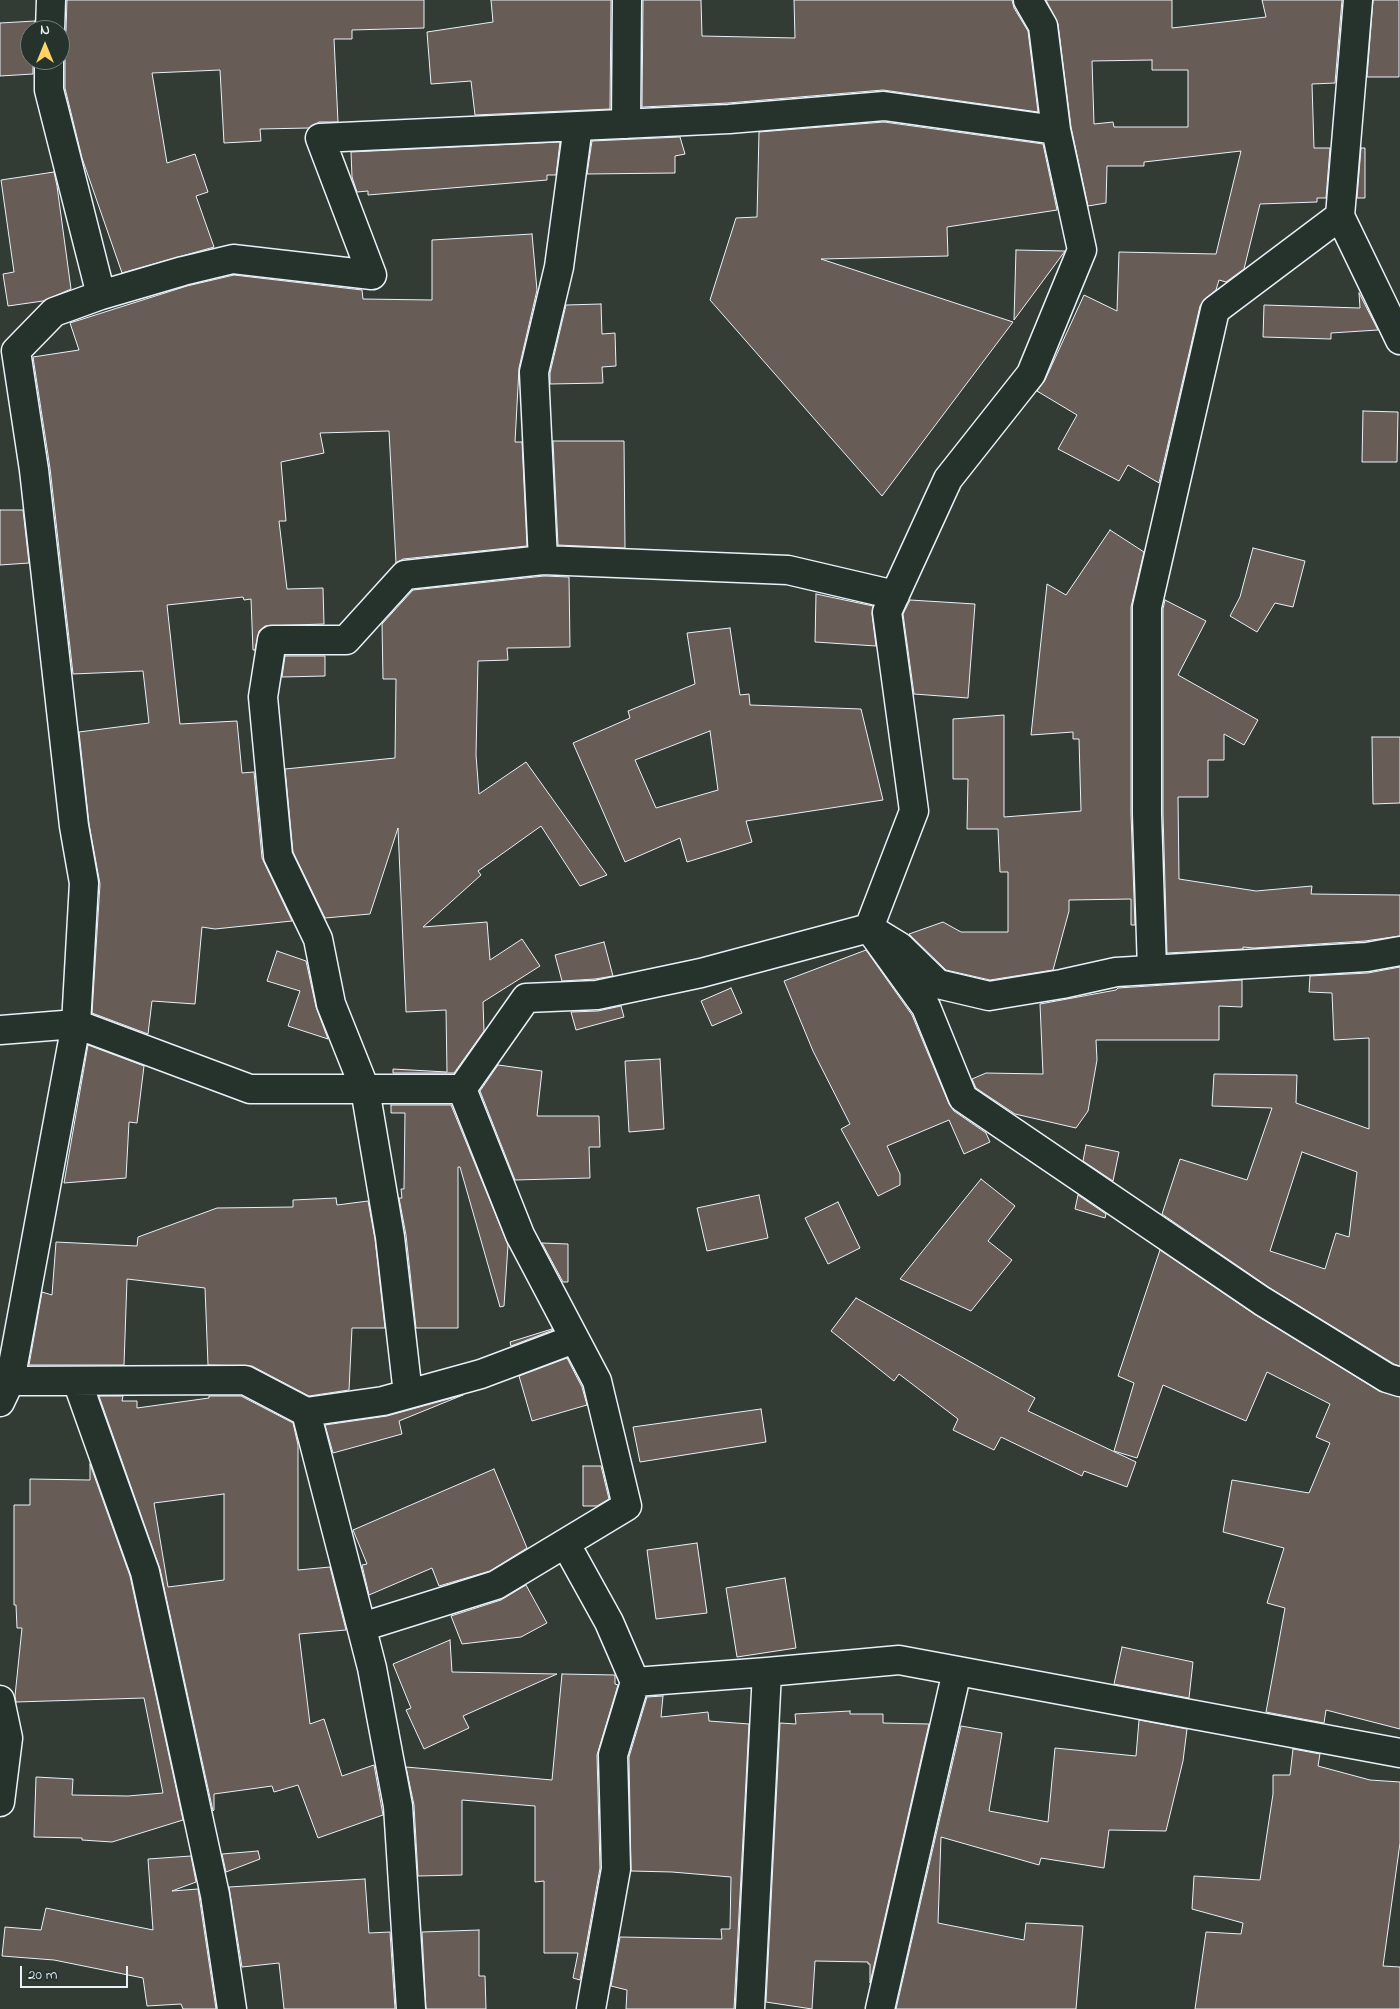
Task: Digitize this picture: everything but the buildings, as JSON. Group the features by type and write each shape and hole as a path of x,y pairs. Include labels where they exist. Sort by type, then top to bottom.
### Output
{"street":[{"path":"50,20 51,0"},
{"path":"626,124 627,0"},
{"path":"869,928 914,811 887,612 948,479 1031,374 1082,250 1056,130 1042,26 1028,0"},
{"path":"1358,0 1340,216 1400,340"},
{"path":"49,70 48,90 101,296"},
{"path":"574,1338 481,1374 383,1401 306,1412 245,1380 77,1381 3,1388 76,1024 84,882 74,826 34,470 16,351 54,312 183,271 233,259 372,275 320,138 729,119 884,106 1056,130"},
{"path":"542,560 534,372 559,267 578,126"},
{"path":"1152,970 1147,814 1147,607 1215,310 1340,216"},
{"path":"408,1394 390,1237 365,1089 331,1004 318,939 278,856 263,697 272,640 346,640 405,575 542,560 788,570 895,595"},
{"path":"869,928 926,1007 964,1098 1262,1301 1387,1378 1400,1382"},
{"path":"462,1089 526,998 596,995 701,973 869,928 900,947 938,984 988,996 1062,984 1116,972 1367,957 1400,951"},
{"path":"0,1030 76,1024 250,1089 462,1089"},
{"path":"362,1627 496,1585 627,1506 596,1381 520,1235 462,1089"},
{"path":"77,1381 145,1572 215,1895 232,2009"},
{"path":"306,1412 372,1668 398,1806 411,2009"},
{"path":"572,1557 608,1622 635,1682 613,1755 616,1869 591,2009"},
{"path":"635,1682 899,1660 1400,1753"},
{"path":"880,2009 957,1671"},
{"path":"750,2009 767,1672"},
{"path":"0,1700 8,1738 0,1802"}]}
